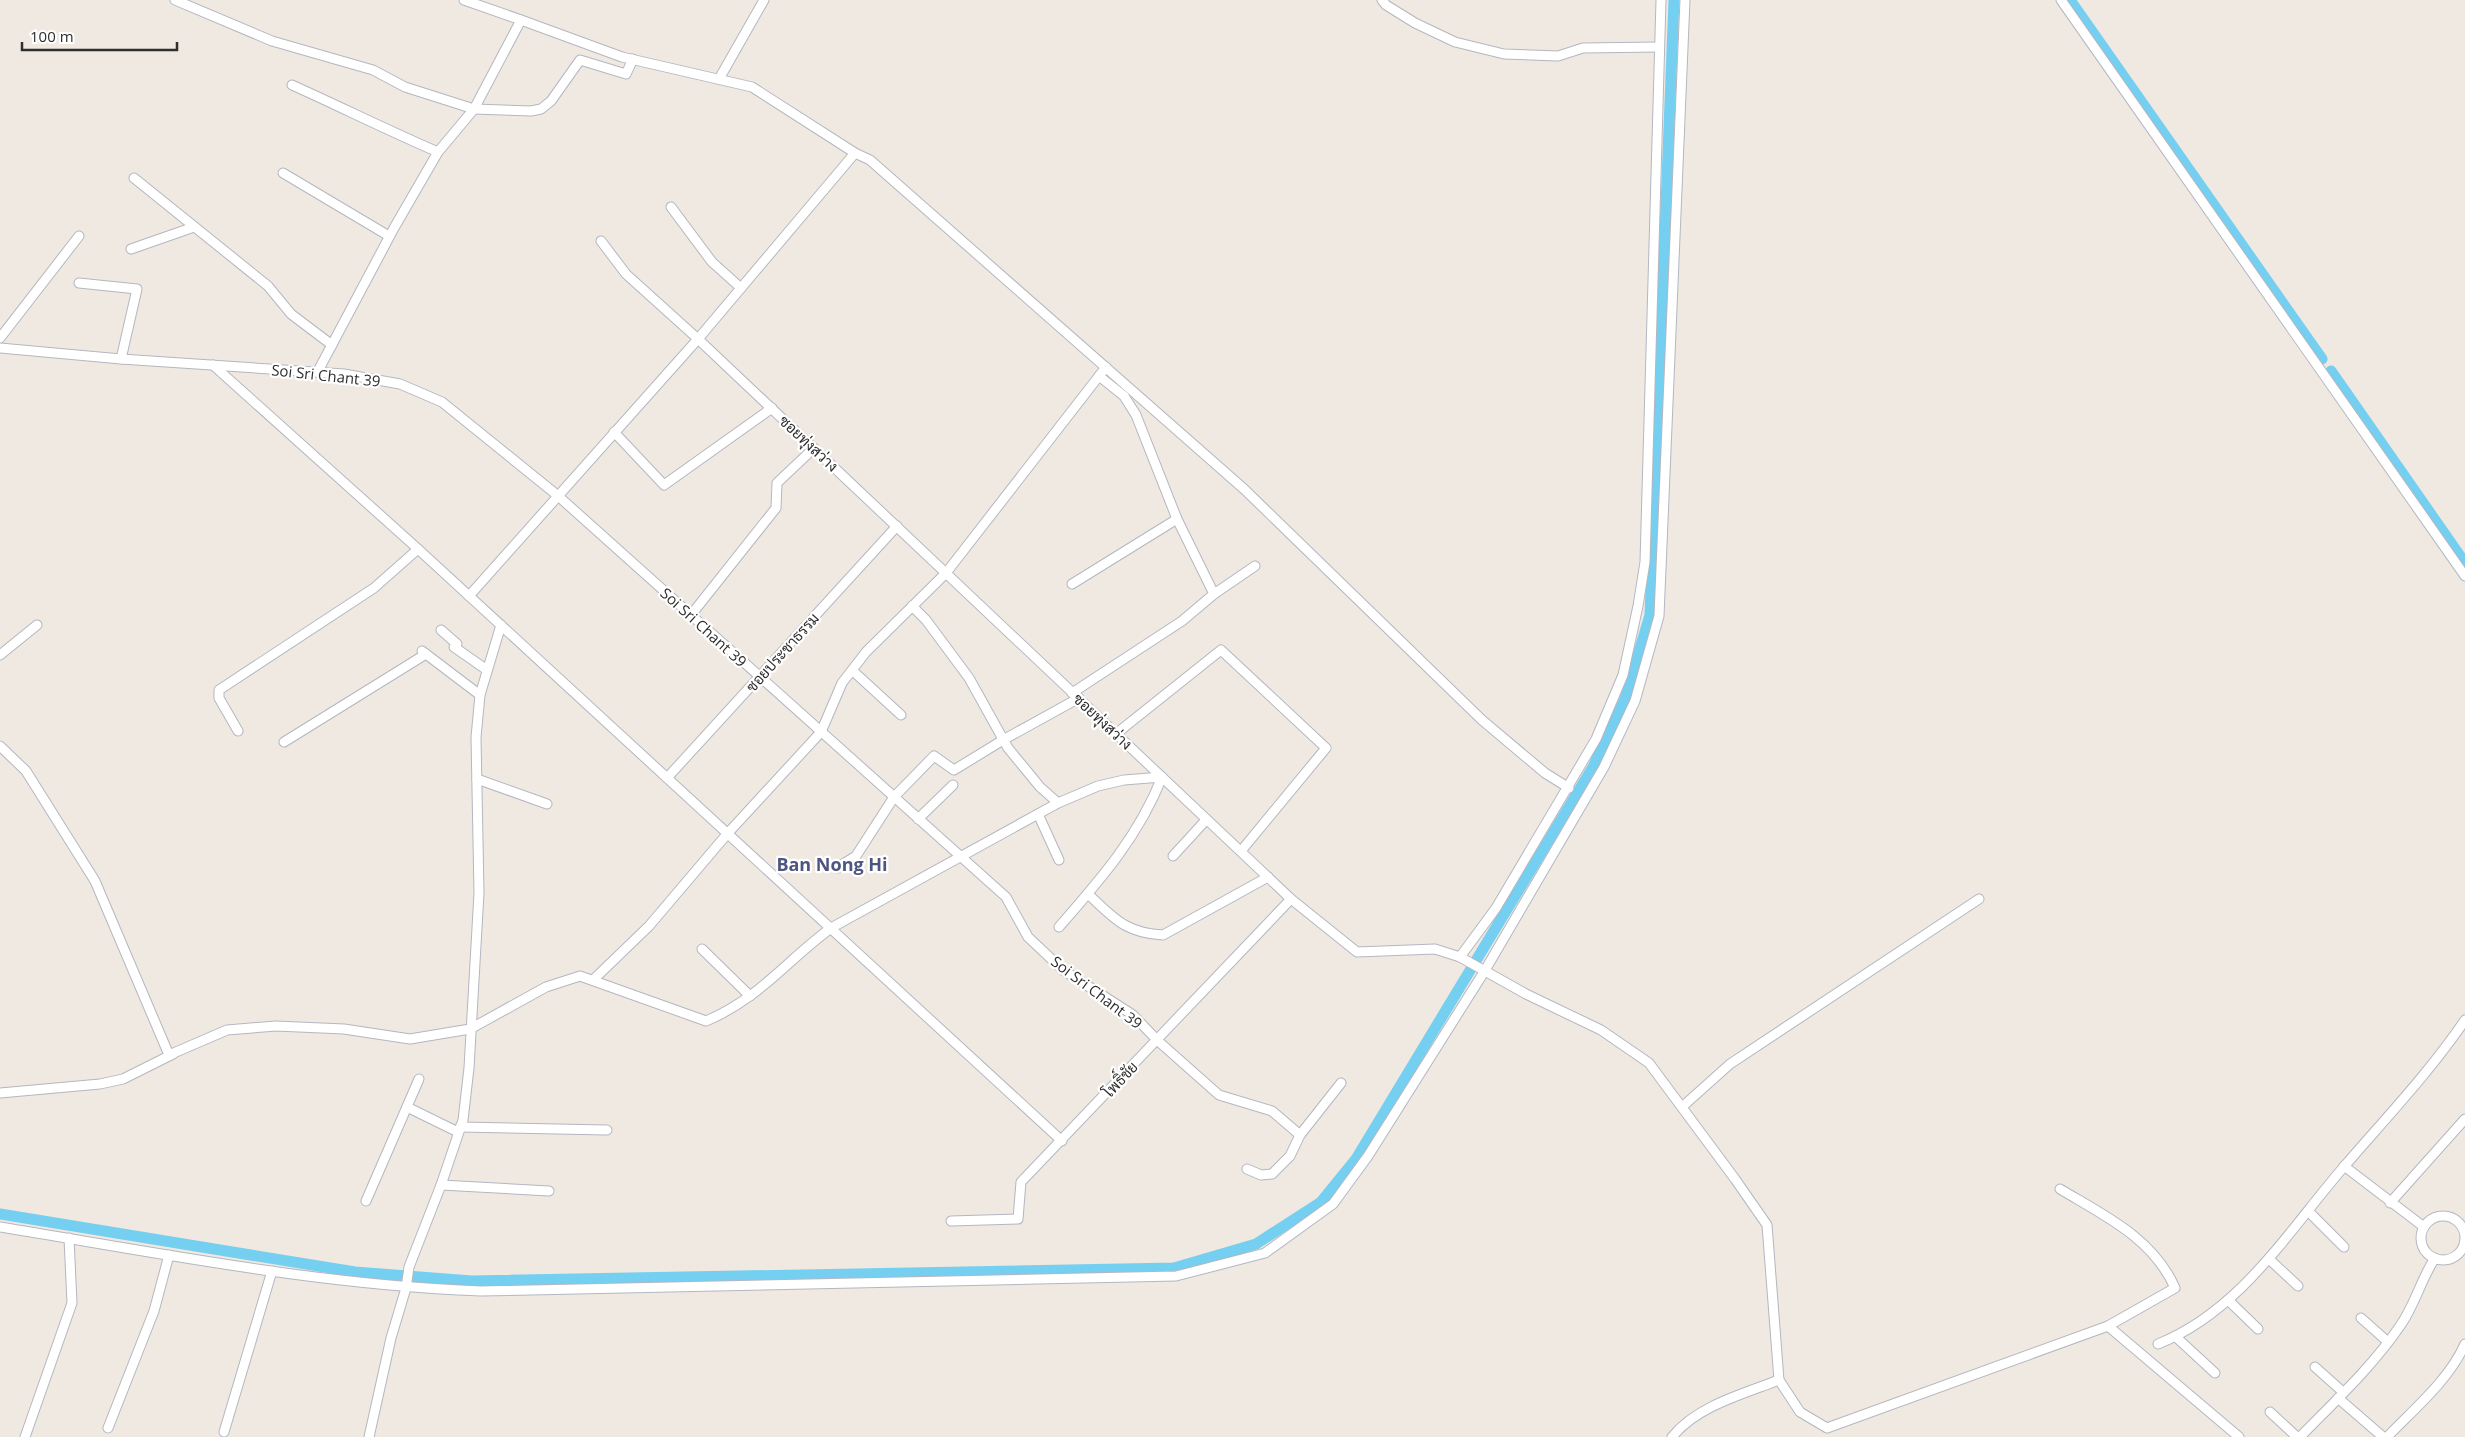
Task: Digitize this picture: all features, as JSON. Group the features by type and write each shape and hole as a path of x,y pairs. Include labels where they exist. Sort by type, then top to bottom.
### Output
{"street":[{"path":"175,0 272,41 373,70 405,87 474,109 531,111 541,109 551,101 580,60 626,74 633,59"},
{"path":"464,0 633,59 752,88 855,153 870,160 1244,488 1482,720 1545,773 1569,788"},
{"path":"719,79 764,0"},
{"path":"1382,0 1386,5 1415,23 1455,42 1504,54 1558,56 1583,48 1659,47"},
{"path":"1463,960 1569,788 1596,739 1623,675 1638,606 1645,562 1661,0"},
{"path":"0,1227 272,1271 481,1291 1176,1276 1265,1254 1333,1204 1368,1156 1604,768 1635,701 1659,616 1685,0"},
{"path":"2061,0 2465,576"},
{"path":"318,371 389,236 438,152 474,109 521,20"},
{"path":"292,85 358,114 380,128 438,152"},
{"path":"469,596 698,338 855,153"},
{"path":"283,174 389,236"},
{"path":"134,178 268,286 291,314 332,345"},
{"path":"671,208 712,262 741,288"},
{"path":"131,249 194,227"},
{"path":"0,338 79,236"},
{"name":"ซอยทุ่งสว่าง","path":"602,241 626,274 698,338 1117,733 1206,820 1291,898 1357,952 1435,949 1463,960 1601,1030 1649,1063 1735,1179 1766,1225 1779,1380"},
{"path":"78,283 136,289 121,359"},
{"name":"Soi Sri Chant 39","path":"0,348 121,359 318,371 400,384 442,402 557,495 1006,897 1028,937 1063,970 1133,1015 1157,1040 1219,1095 1272,1111 1300,1136"},
{"path":"213,365 418,549 1062,1140"},
{"path":"593,980 649,926 728,834 821,732 842,683 866,652 946,573 1106,367"},
{"path":"1099,376 1124,396 1136,415 1177,519 1214,594"},
{"name":"ซอยทุ่งสว่าง","path":"614,432 664,485 772,408"},
{"path":"691,616 776,508 777,483 814,448"},
{"path":"1072,584 1177,519"},
{"name":"ซอยประชาธรรม","path":"668,778 897,526"},
{"path":"238,731 219,698 219,690 374,588 418,549"},
{"path":"837,868 856,856 894,797 934,756 954,770 1076,696 1182,621 1214,594 1255,566"},
{"path":"912,606 926,620 968,678 1003,740 1040,787 1058,803"},
{"path":"0,655 37,625"},
{"path":"369,1437 391,1338 407,1284 409,1266 441,1185 459,1129 469,1068 479,893 476,737 480,694 501,625"},
{"path":"441,630 457,644 454,648 487,670"},
{"path":"1117,733 1221,650 1326,748 1241,851"},
{"path":"284,742 424,652 480,694"},
{"path":"853,671 901,714"},
{"path":"0,746 26,771 95,881 169,1055 227,1030 276,1026 344,1028 410,1040 470,1029 546,987 580,976 706,1021 725,1013 750,996 831,928 962,858 1058,803 1098,786 1124,780 1162,777 1151,805 1110,870 1059,927"},
{"path":"477,779 546,804"},
{"path":"918,819 954,785"},
{"path":"1038,814 1059,860"},
{"path":"1173,856 1206,820"},
{"path":"1088,894 1121,924 1143,934 1162,935 1268,877"},
{"name":"โพธิ์ชัย","path":"951,1221 1018,1219 1021,1182 1291,898"},
{"path":"1682,1107 1730,1064 1979,898"},
{"path":"702,949 750,996"},
{"path":"2158,1344 2184,1334 2228,1300 2269,1259 2344,1166 2424,1074 2465,1020"},
{"path":"0,1093 100,1084 122,1079 181,1050"},
{"path":"366,1201 419,1079"},
{"path":"1247,1170 1261,1175 1272,1174 1290,1156 1300,1136 1341,1083"},
{"path":"407,1107 459,1129 607,1130"},
{"path":"2390,1203 2465,1119"},
{"path":"2344,1166 2390,1203 2424,1227"},
{"path":"441,1185 549,1191"},
{"path":"1672,1437 1684,1423 1699,1415 1722,1403 1779,1380 1800,1412 1827,1428 2108,1326 2175,1288 2166,1268 2145,1244 2116,1223 2060,1189"},
{"path":"2308,1212 2344,1247"},
{"path":"2440,1216 2462,1220 2463,1252 2449,1259 2435,1258 2428,1254 2421,1242 2424,1227 2434,1218 2440,1216"},
{"path":"25,1437 72,1303 69,1238"},
{"path":"108,1428 154,1311 169,1255"},
{"path":"2270,1412 2298,1437 2341,1395 2388,1342 2414,1304 2435,1258"},
{"path":"2269,1259 2298,1286"},
{"path":"224,1432 272,1271"},
{"path":"2228,1300 2258,1329"},
{"path":"2361,1318 2388,1342"},
{"path":"2108,1326 2239,1437"},
{"path":"2176,1337 2215,1373"},
{"path":"2387,1437 2442,1379 2459,1357 2465,1344"},
{"path":"2315,1367 2383,1437"}],"waterway":[{"path":"0,1214 355,1272 472,1281 1174,1268 1256,1244 1321,1202 1356,1159 1593,767 1625,699 1650,615 1674,0"},
{"path":"2070,0 2322,359"},
{"path":"2331,371 2465,563"}],"district":[{"name":"Ban Nong Hi","path":"832,864"}]}
